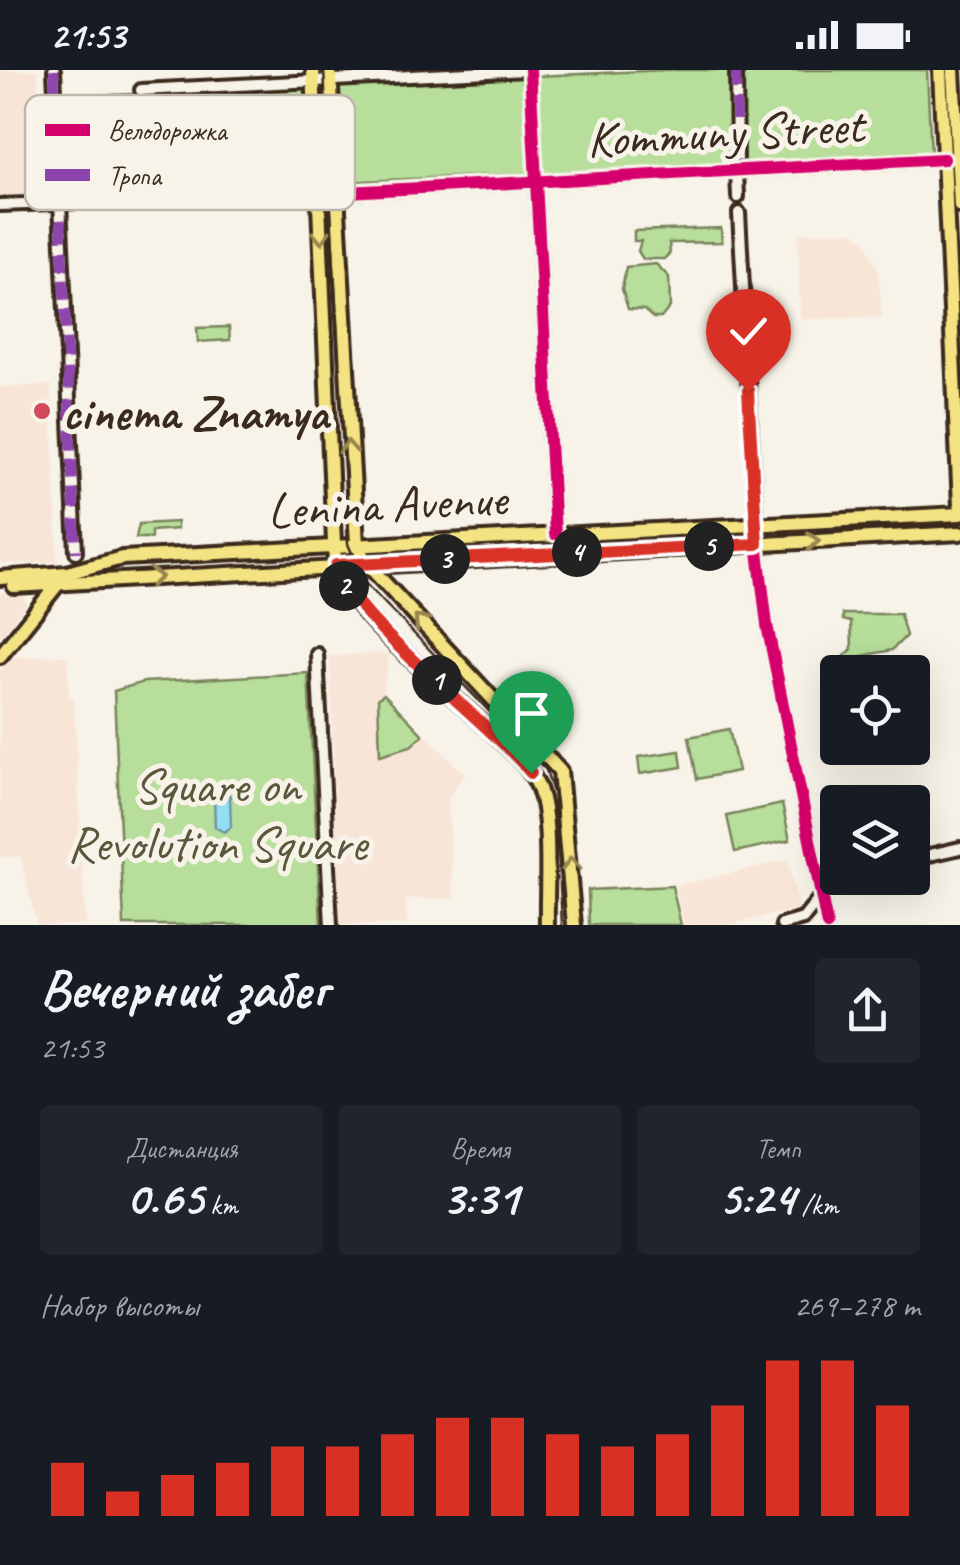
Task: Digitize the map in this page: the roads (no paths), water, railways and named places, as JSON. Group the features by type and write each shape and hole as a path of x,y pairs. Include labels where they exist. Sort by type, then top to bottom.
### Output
{"main road":[{"path":"940,70 960,206"},
{"path":"953,70 960,506"},
{"path":"320,210 336,565 348,590 374,618 534,778 543,807 547,925"},
{"path":"337,210 357,544 366,563 560,771 574,925"},
{"name":"Lenina Avenue","path":"0,586 29,586 122,558 960,514"},
{"path":"756,524 757,544"},
{"name":"Lenina Avenue","path":"0,578 960,533"},
{"path":"0,656 63,578"},
{"path":"29,586 36,592 33,613"}],"street":[{"path":"54,70 55,95"},
{"path":"528,70 555,534"},
{"name":"Kommuny Street","path":"141,90 330,74 528,70"},
{"path":"736,70 738,197"},
{"name":"Kommuny Street","path":"355,191 954,159"},
{"name":"Kommuny Street","path":"0,205 25,204"},
{"path":"60,210 76,552"},
{"path":"739,213 756,524"},
{"path":"757,544 766,626 820,885"},
{"path":"317,654 331,925"},
{"path":"930,855 960,848"},
{"path":"782,925 803,919 822,895"},
{"path":"822,895 828,925"}],"water":[{"path":"222,791 230,796 231,827 224,832 215,827 214,797"}],"tram line":[{"path":"324,70 325,95"},
{"path":"331,210 348,544 365,583 546,770 556,802 562,925"}],"place":[{"name":"cinema Znamya","path":"42,411"}],"park label":[{"name":"Square on Revolution Square","path":"217,813"}]}
